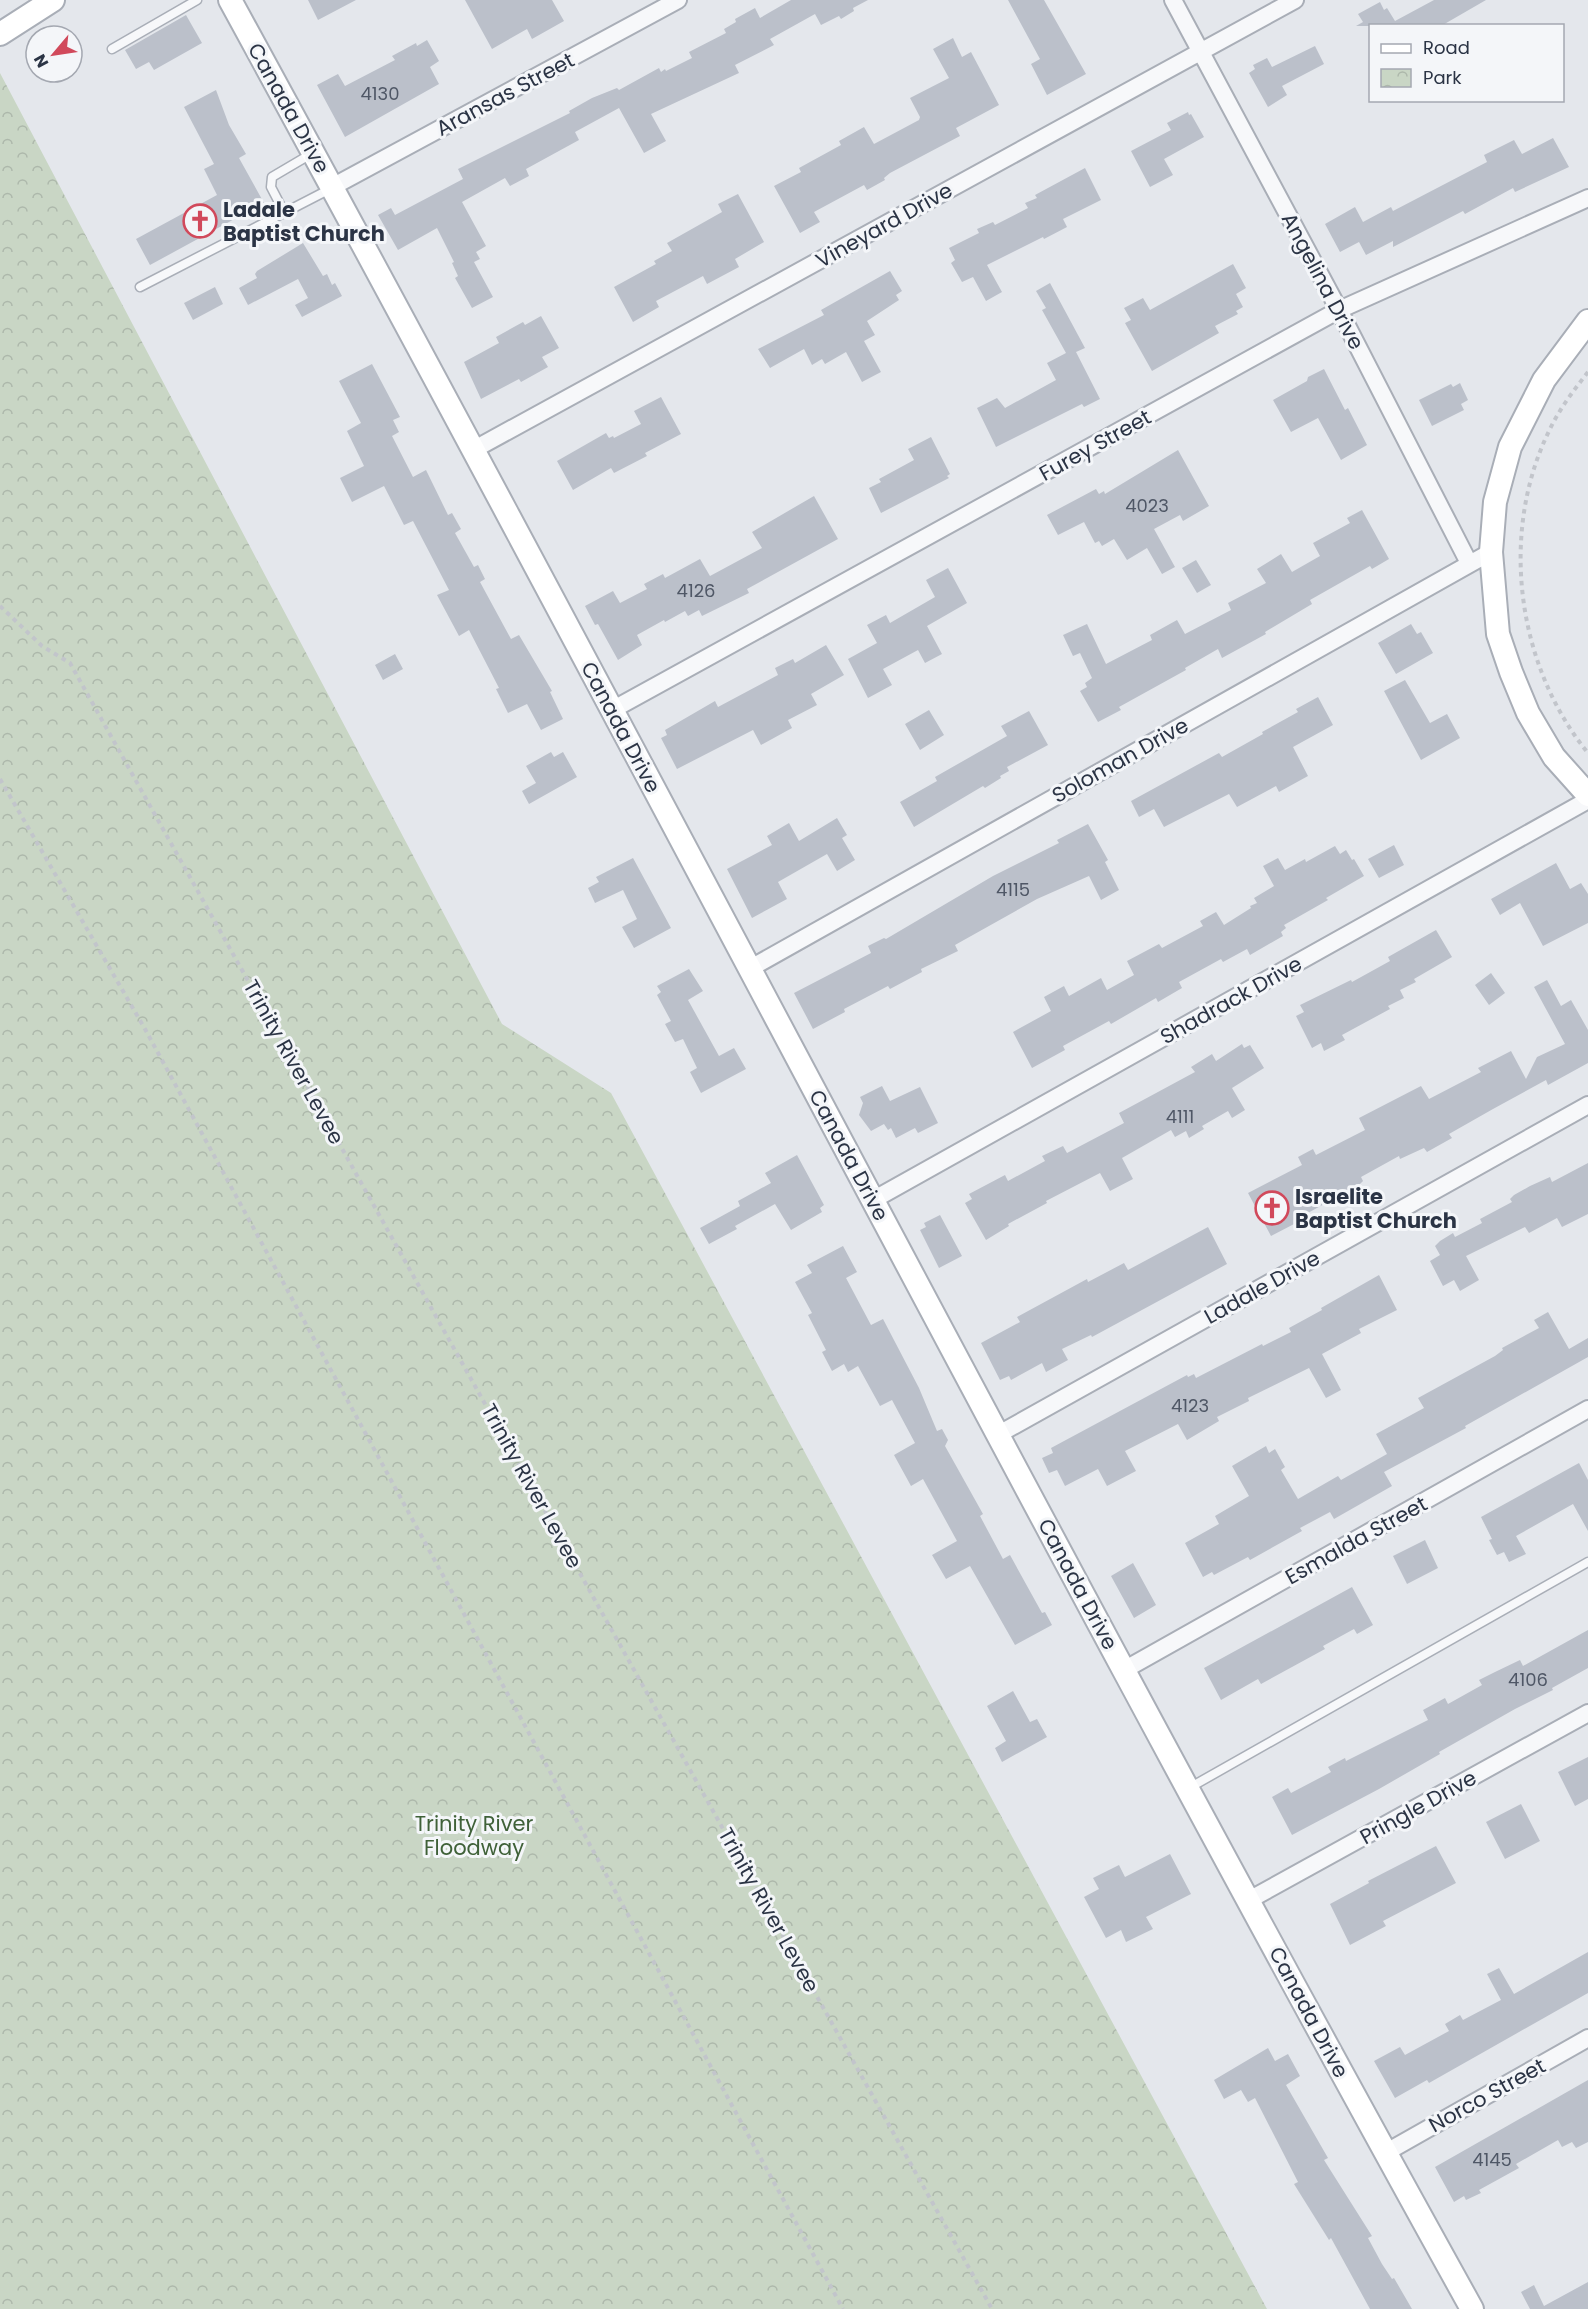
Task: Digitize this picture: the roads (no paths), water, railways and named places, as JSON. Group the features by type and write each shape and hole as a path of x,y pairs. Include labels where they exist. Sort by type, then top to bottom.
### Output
{"street":[{"path":"0,34 53,0"},
{"name":"Canada Drive","path":"230,0 473,450 1124,1670 1472,2309"},
{"name":"Aransas Street","path":"332,188 678,0"},
{"name":"Angelina Drive","path":"1173,0 1339,310 1469,562"},
{"name":"Vineyard Drive","path":"473,450 1294,0"},
{"name":"Furey Street","path":"612,710 1339,310 1588,198"},
{"path":"1588,321 1544,380 1510,447 1495,502 1491,552 1498,634 1511,672 1528,713 1554,757 1588,798"},
{"name":"Soloman Drive","path":"749,969 1469,562 1491,552"},
{"name":"Shadrack Drive","path":"873,1200 1588,798"},
{"name":"Ladale Drive","path":"999,1434 1588,1105"},
{"name":"Esmalda Street","path":"1124,1670 1588,1410"},
{"name":"Pringle Drive","path":"1249,1900 1588,1713"},
{"name":"Norco Street","path":"1385,2152 1588,2038"}],"lane":[{"path":"111,49 196,0"},
{"path":"284,212 271,187 272,177 313,152"},
{"path":"140,287 332,188"},
{"path":"1188,1788 1588,1562"}],"place":[{"name":"Ladale Baptist Church","path":"200,221"},
{"name":"Israelite Baptist Church","path":"1272,1208"}],"park label":[{"name":"Trinity River Floodway","path":"474,1835"}]}
